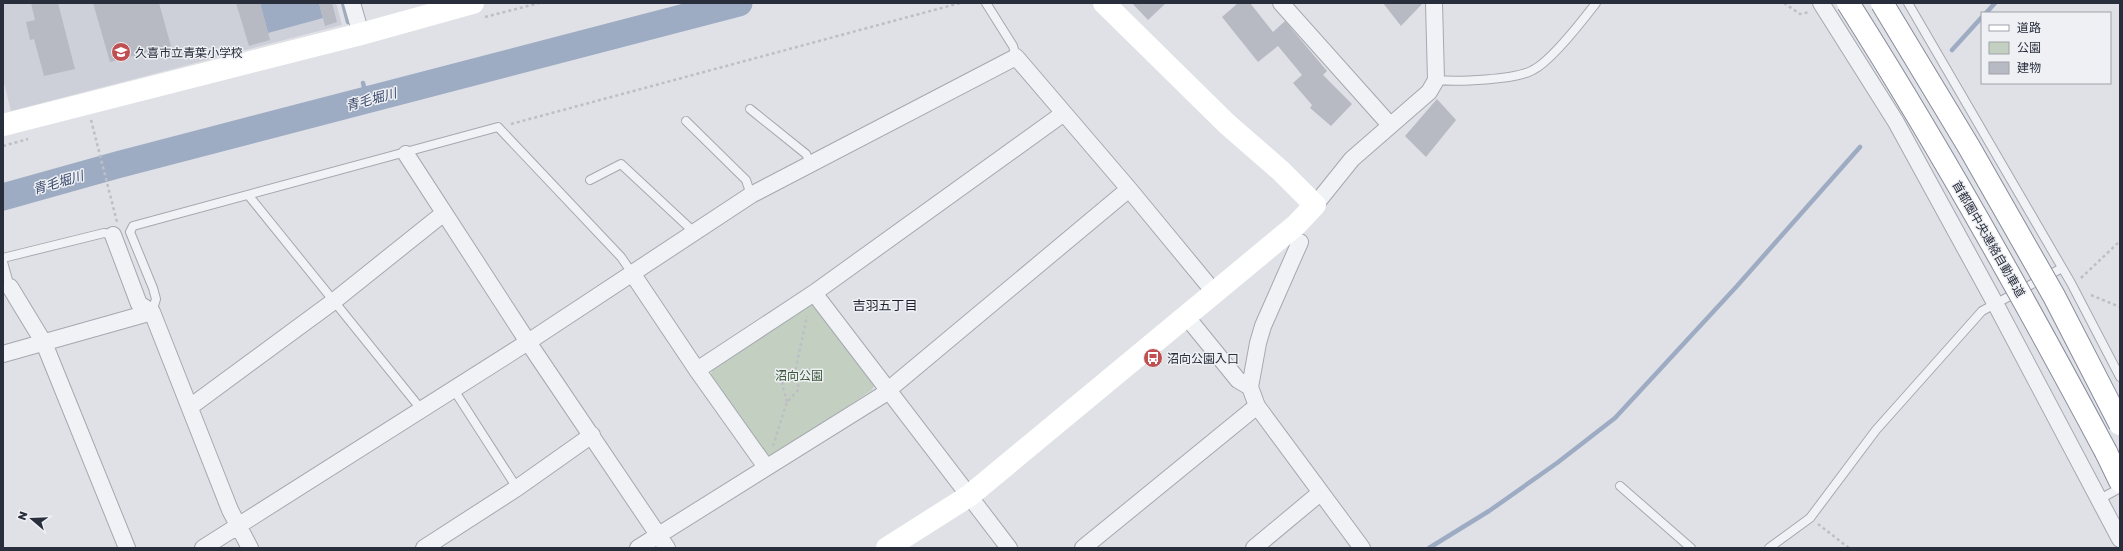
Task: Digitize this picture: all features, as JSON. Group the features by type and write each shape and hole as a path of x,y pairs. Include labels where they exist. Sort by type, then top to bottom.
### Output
{"main road":[{"path":"3,125 361,34 473,3"},
{"path":"887,548 969,496 1296,224 1315,205 1281,171 1227,124 1104,3"},
{"name":"首都圏中央連絡自動車道","path":"1848,3 1896,78 2026,302 2120,481"},
{"path":"1882,3 1969,147 2054,296 2120,424"}],"street":[{"path":"352,3 361,34"},
{"path":"1281,3 1390,125"},
{"path":"1315,205 1352,159 1429,92 1436,80 1434,3"},
{"path":"1823,4 1896,122 1995,303 2120,539"},
{"path":"202,548 421,409 454,390 751,195 1016,57 1129,189 1214,292"},
{"path":"697,370 814,293 1064,113"},
{"path":"406,154 528,342 663,542"},
{"path":"638,548 663,542 766,467 889,389 1129,189"},
{"path":"190,408 334,301 444,213"},
{"path":"116,230 139,304 152,312 237,526 250,548"},
{"path":"1300,242 1263,326 1250,388 1257,406 1362,548"},
{"path":"632,272 697,370 766,467"},
{"path":"6,288 44,343 127,548"},
{"path":"814,293 889,389 1009,548"},
{"path":"3,354 152,312"},
{"path":"1186,316 1238,380 1250,388"},
{"path":"1083,548 1257,406"},
{"path":"424,548 517,488 592,435"},
{"path":"1254,548 1320,493"}],"lane":[{"path":"986,3 1013,46 1016,57"},
{"path":"1436,80 1523,75 1532,71 1560,45 1596,3"},
{"path":"1908,3 2073,286 2120,377"},
{"path":"750,109 806,154 810,164"},
{"path":"686,121 746,180 751,195"},
{"path":"152,312 156,299 130,232 133,226 406,154 498,128 622,257 632,272"},
{"path":"590,180 621,164 694,232"},
{"path":"249,196 421,409"},
{"path":"3,258 116,230"},
{"path":"3,262 6,288"},
{"path":"1769,548 1810,518 1876,430 1982,311 2062,268"},
{"path":"454,390 517,488"},
{"path":"1620,486 1691,548"},
{"path":"2100,499 2120,488"}],"path":[{"path":"498,128 960,3"},
{"path":"1784,3 1800,14 1809,12 1823,4"},
{"path":"90,116 116,230"},
{"path":"2120,242 2073,286 2120,307"},
{"path":"766,467 787,402 799,389 795,372 809,304 814,293"},
{"path":"787,402 782,384 795,372"},
{"path":"1810,518 1849,548"}],"shaded area":[{"name":"久喜市立青葉小学校","path":"3,3 336,3 342,25 11,111 3,79"}],"green space":[{"name":"沼向公園","path":"809,304 815,306 876,382 872,390 773,456 765,454 711,375 712,369"}],"water":[{"path":"260,3 319,3 323,18 268,33"}],"building":[{"path":"31,3 58,3 75,69 44,76 34,39 30,40 26,22 35,20"},
{"path":"93,3 159,3 171,46 110,62"},
{"path":"236,3 260,3 270,40 249,46"},
{"path":"319,3 332,3 337,22 325,26"},
{"path":"1132,3 1166,3 1148,20"},
{"path":"1238,3 1250,3 1273,32 1285,21 1327,71 1323,75 1352,104 1331,126 1310,108 1312,105 1293,83 1302,75 1278,46 1258,62 1222,17"},
{"path":"1383,3 1423,3 1401,26"},
{"path":"1437,99 1456,120 1426,157 1405,136"}],"waterway":[{"path":"343,3 348,22"},
{"name":"青毛堀川","path":"3,197 117,165 739,3"},
{"path":"1987,12 1995,3"},
{"path":"1952,50 1981,18"},
{"path":"363,83 367,100"},
{"path":"1429,548 1489,511 1557,463 1615,418 1737,286 1860,147"}],"place":[{"name":"久喜市立青葉小学校","path":"121,52"},
{"name":"沼向公園入口","path":"1153,358"}],"district":[{"name":"吉羽五丁目","path":"885,305"}]}
